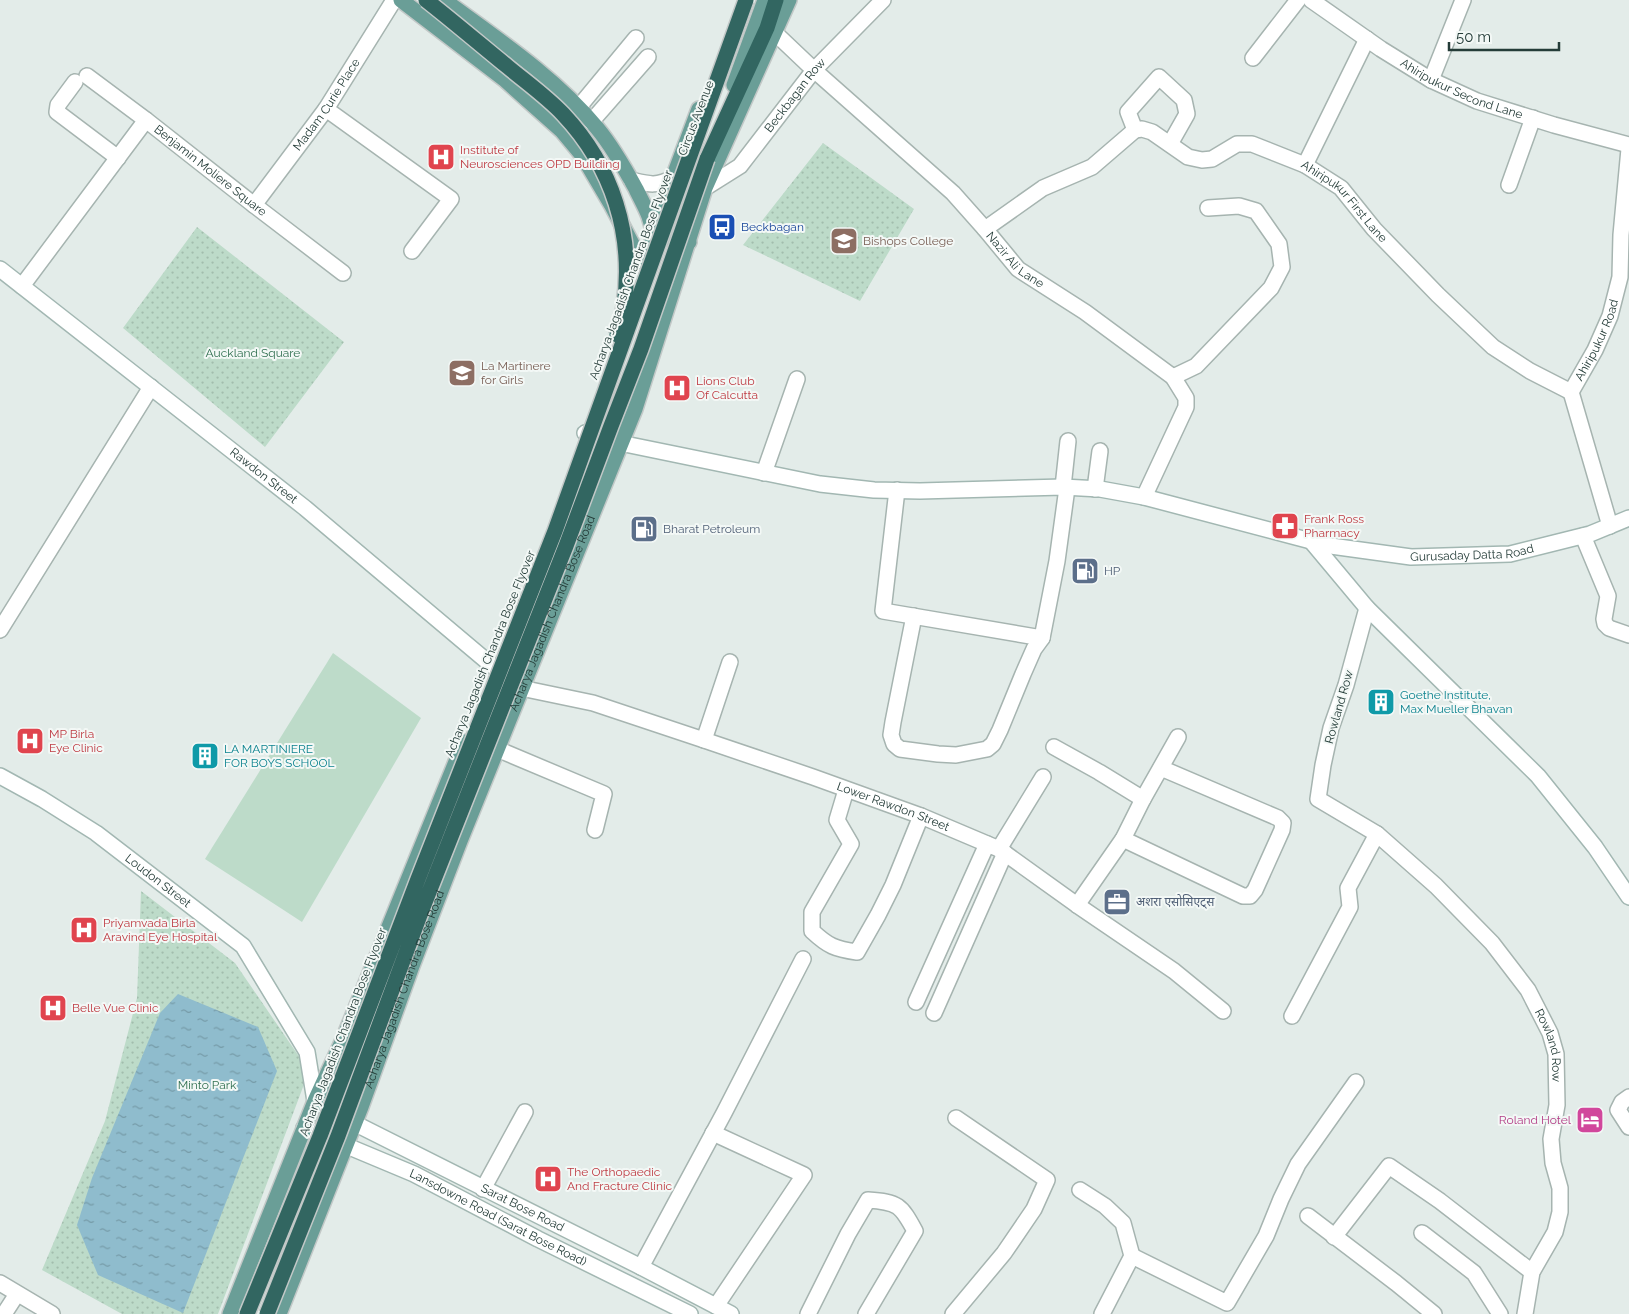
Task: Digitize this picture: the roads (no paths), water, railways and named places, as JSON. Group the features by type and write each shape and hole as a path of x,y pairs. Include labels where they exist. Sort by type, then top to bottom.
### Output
{"highway":[{"path":"426,0 562,113 586,141 595,156 618,208 626,258 624,308 576,471"},
{"name":"Acharya Jagadish Chandra Bose Flyover","path":"247,1314 323,1127 555,531 746,0"},
{"path":"267,1314 338,1136 423,906 566,546 641,349 707,159 766,28 776,0"}],"main road":[{"path":"401,0 504,80 562,131 582,155 644,264 679,273"},
{"path":"444,0 557,87 591,122 619,157 650,216 653,235 689,242 705,188 789,0"},
{"name":"Circus Avenue","path":"644,264 673,178 739,0"},
{"path":"707,159 765,0"},
{"name":"Acharya Jagadish Chandra Bose Road","path":"279,1314 497,748 546,631 634,409 689,242"},
{"path":"230,1314 315,1100 343,1040 537,560 617,347 644,264"}],"street":[{"name":"Madam Curie Place","path":"254,205 326,109 394,0"},
{"name":"Beckbagan Row","path":"705,188 740,166 814,70 883,0"},
{"path":"1254,58 1298,0"},
{"name":"Ahiripukur Second Lane","path":"1311,0 1431,80 1477,101 1629,147"},
{"path":"1431,80 1463,0"},
{"name":"Nazir Ali Lane","path":"775,32 814,70 953,193 1018,269 1085,312 1173,377 1186,398 1186,408 1144,497"},
{"path":"578,108 636,38"},
{"path":"1305,165 1367,39"},
{"path":"591,122 648,58"},
{"path":"985,229 1043,188 1092,167 1135,130 1128,112 1159,77 1184,100 1187,114 1170,144"},
{"path":"118,158 57,112 58,105 81,79 146,120"},
{"path":"326,109 451,199 412,251"},
{"path":"1509,185 1533,118"},
{"name":"Benjamin Moliere Square","path":"22,286 146,120 343,273"},
{"name":"Ahiripukur First Lane","path":"1135,130 1142,129 1152,132 1188,157 1202,160 1212,160 1237,144 1252,144 1305,165 1341,188 1374,229 1492,347 1530,371 1571,392"},
{"name":"Ahiripukur Road","path":"1610,526 1571,392 1595,350 1606,324 1620,277 1621,235 1629,147"},
{"path":"631,180 654,185 673,178 705,188"},
{"path":"1173,377 1196,366 1270,288 1282,267 1279,244 1256,211 1239,206 1208,208"},
{"name":"Rawdon Street","path":"0,268 298,502 494,668 521,688"},
{"path":"764,473 797,379"},
{"path":"0,630 151,387"},
{"name":"Gurusaday Datta Road","path":"585,433 620,443 764,473 820,484 874,490 1095,489 1144,497 1331,546 1411,557 1510,554 1583,536 1629,518"},
{"path":"914,616 892,734 894,744 900,749 938,754 956,754 987,749 993,744 1000,730 1034,649 1042,638 1057,561 1068,441"},
{"path":"1095,489 1100,451"},
{"path":"898,490 882,612 1042,638"},
{"path":"1583,536 1608,596 1604,619 1605,624 1609,628 1629,634"},
{"path":"1311,541 1367,608 1538,776 1595,847 1629,897"},
{"name":"Rowland Row","path":"1367,608 1332,728 1323,765 1318,799 1377,834 1436,886 1492,943 1528,990 1550,1033 1556,1054 1557,1105 1551,1139 1553,1163 1560,1188 1560,1212 1554,1232 1532,1272 1525,1314"},
{"path":"704,740 730,662"},
{"name":"Lower Rawdon Street","path":"521,688 593,703 704,740 921,816 997,848 1077,906 1174,971 1223,1011"},
{"path":"1077,906 1123,839 1178,737"},
{"path":"1054,747 1143,799"},
{"path":"497,748 604,794 595,830"},
{"path":"1123,839 1243,896 1250,896 1255,890 1282,830 1283,823 1278,818 1160,768"},
{"name":"Loudon Street","path":"0,776 42,798 96,833 243,946 307,1052 315,1100"},
{"path":"916,1002 997,848 1043,777"},
{"path":"846,790 837,820 851,844 812,912 812,931 827,944 843,950 857,952 893,885 921,816"},
{"path":"1292,1016 1350,907 1348,888 1377,834"},
{"path":"934,1013 997,848"},
{"path":"640,1267 690,1172 713,1133 803,959"},
{"path":"1132,1256 1227,1303 1266,1236 1298,1164 1356,1082"},
{"path":"1629,1097 1622,1102 1618,1110 1629,1128"},
{"name":"Sarat Bose Road","path":"315,1100 354,1123 731,1314"},
{"path":"483,1189 525,1112"},
{"path":"953,1314 1004,1253 1034,1209 1047,1180 956,1118"},
{"name":"Lansdowne Road (Sarat Bose Road)","path":"304,1128 414,1174 538,1239 690,1314"},
{"path":"713,1133 804,1175 716,1306"},
{"path":"1334,1237 1389,1166 1440,1201 1532,1272"},
{"path":"1080,1190 1105,1206 1123,1223 1132,1256 1102,1314"},
{"path":"808,1314 848,1234 868,1200 889,1202 905,1212 915,1231 866,1314"},
{"path":"1308,1216 1434,1314"},
{"path":"1422,1233 1474,1273 1500,1314"},
{"path":"0,1284 52,1314"},
{"path":"4,1314 17,1294"}],"water":[{"path":"178,994 258,1027 277,1071 183,1313 98,1275 77,1225 92,1178 160,1013"}],"place":[{"name":"Institute of Neurosciences OPD Building","path":"441,157"},
{"name":"Beckbagan","path":"722,227"},
{"name":"Bishops College","path":"844,241"},
{"name":"La Martinere for Girls","path":"462,373"},
{"name":"Lions Club Of Calcutta","path":"677,388"},
{"name":"Frank Ross Pharmacy","path":"1285,526"},
{"name":"Bharat Petroleum","path":"644,529"},
{"name":"HP","path":"1085,571"},
{"name":"Goethe Institute, Max Mueller Bhavan","path":"1381,702"},
{"name":"MP Birla Eye Clinic","path":"30,741"},
{"name":"LA MARTINIERE FOR BOYS SCHOOL","path":"205,756"},
{"name":"अशरा एसोसिएट्स","path":"1117,902"},
{"name":"Priyamvada Birla Aravind Eye Hospital","path":"84,930"},
{"name":"Belle Vue Clinic","path":"53,1008"},
{"name":"Roland Hotel","path":"1590,1120"},
{"name":"The Orthopaedic And Fracture Clinic","path":"548,1179"}],"park label":[{"name":"Auckland Square","path":"253,353"},
{"name":"Minto Park","path":"207,1085"}]}
